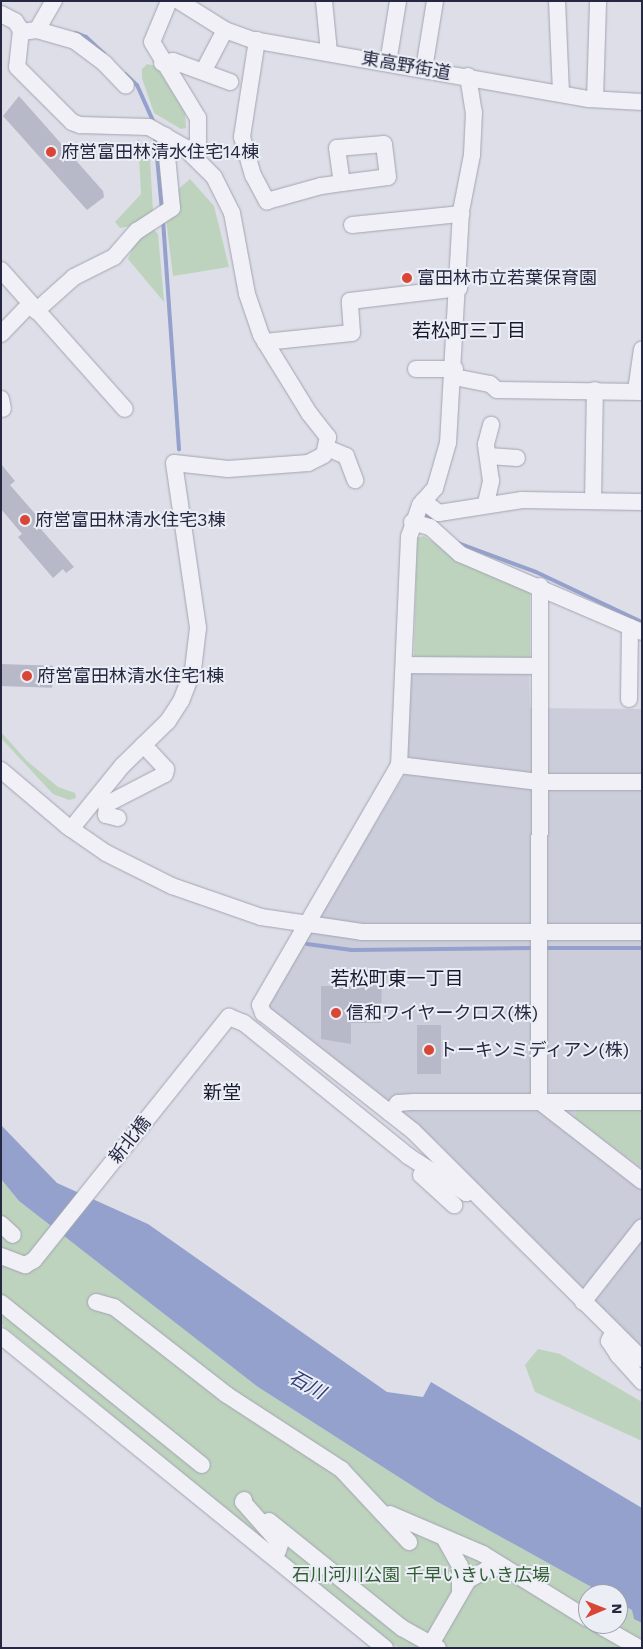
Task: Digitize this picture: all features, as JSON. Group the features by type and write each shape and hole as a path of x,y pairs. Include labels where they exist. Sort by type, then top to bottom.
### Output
{"street":[{"path":"54,1 29,31 15,58 17,67 72,122 80,126 138,125 165,135 190,152 214,177 227,198 247,294 265,342 308,413 325,430 327,448 324,455 308,464 228,469 174,463 198,646 181,702 71,829"},
{"path":"169,1 152,36 154,50 198,118 198,142 190,152"},
{"name":"東高野街道","path":"179,1 225,30 257,40 595,99 642,102"},
{"path":"324,1 329,52"},
{"path":"388,63 398,1"},
{"path":"424,69 435,1"},
{"path":"556,1 561,93"},
{"path":"595,99 598,1"},
{"path":"1,14 29,31 75,41 106,64 126,86"},
{"path":"204,70 225,30"},
{"path":"257,40 242,137 253,174 268,200 342,183"},
{"path":"162,63 173,61 204,70 230,82"},
{"path":"468,76 474,112 472,155 461,214 455,373 444,465 435,488 423,501 412,522 406,665 399,765 263,996 260,1009 390,1113 471,1188 613,1333 642,1360"},
{"path":"1,334 33,307 74,277 114,257 137,231 172,208 165,135"},
{"path":"352,225 461,214"},
{"path":"1,270 125,409"},
{"path":"265,342 352,332 350,301 459,288"},
{"path":"416,369 455,373 490,384 497,390 639,392 642,349"},
{"path":"592,501 595,390"},
{"path":"440,529 478,507 491,481 486,444 492,425"},
{"path":"327,448 346,456 355,480"},
{"path":"489,456 517,458"},
{"path":"423,501 438,513 478,507 592,501 642,502"},
{"path":"412,522 440,529 460,554 540,586 636,630 629,699"},
{"path":"540,586 540,1102"},
{"path":"406,665 539,666"},
{"path":"118,818 106,815 107,804 165,774 166,769 144,745"},
{"path":"399,765 539,782 642,782"},
{"path":"1,770 71,829 106,853 172,886 253,914 305,926 362,932 642,932"},
{"name":"新北橋","path":"1,1256 25,1265 36,1258 229,1017 244,1023 408,1156"},
{"path":"390,1113 398,1104 414,1102 642,1102"},
{"path":"540,1102 642,1181"},
{"path":"408,1156 466,1194 471,1188"},
{"path":"408,1156 408,1163 454,1206"},
{"path":"583,1302 642,1227"},
{"path":"96,1302 114,1307 227,1395 317,1451 342,1469 409,1542"},
{"path":"1,1303 202,1465"},
{"path":"613,1333 609,1341 642,1382"},
{"path":"1,1336 384,1648"},
{"path":"244,1500 242,1502 280,1544 278,1550"},
{"path":"381,1510 504,1567 578,1613"},
{"path":"269,1521 402,1628 435,1646 460,1592 468,1580 486,1570 504,1567"},
{"path":"445,1539 460,1566 460,1592"},
{"path":"614,1634 639,1648"}],"shaded area":[{"path":"410,669 529,670 530,708 642,709 642,1355 438,1143 266,1006 406,772"}],"green space":[{"path":"147,64 156,66 185,113 186,128 181,129 154,113 142,78 142,69"},
{"path":"138,138 150,159 153,212 131,226 120,228 115,222 141,194"},
{"path":"190,179 214,206 229,267 173,276 166,219 175,192"},
{"path":"151,227 158,234 164,302 128,259 136,240"},
{"path":"424,536 468,564 530,589 530,659 414,657 417,538"},
{"path":"1,732 26,760 58,787 75,793 76,798 69,800 53,794 1,738"},
{"path":"577,1109 642,1110 642,1167 575,1119"},
{"name":"石川河川公園 千早いきいき広場","path":"1,1179 19,1201 258,1387 436,1501 586,1584 578,1584 578,1634 628,1634 628,1607 633,1610 634,1619 642,1623 642,1648 399,1648 388,1642 1,1324"},
{"path":"538,1349 560,1354 642,1402 642,1441 535,1392 525,1365"}],"water":[{"name":"石川","path":"1,1125 57,1183 148,1224 387,1392 423,1397 431,1382 642,1508 642,1623 634,1619 632,1610 628,1608 628,1584 586,1584 436,1501 258,1387 19,1201 1,1179"}],"building":[{"name":"府営富田林清水住宅14棟","path":"19,96 103,191 104,197 87,210 3,116"},
{"name":"府営富田林清水住宅3棟","path":"1,464 15,481 10,485 44,524 40,528 74,567 66,573 63,569 53,578 18,537 22,534 1,509"},
{"name":"府営富田林清水住宅1棟","path":"1,664 53,666 52,688 1,686"},
{"path":"354,977 382,977 381,1023 351,1023 351,1044 321,1039 321,986 354,986"},
{"name":"トーキンミディアン(株)","path":"417,1025 441,1025 441,1074 417,1074"}],"waterway":[{"path":"76,33 86,37 104,54"},
{"path":"125,74 137,85 154,123"},
{"path":"155,135 162,210"},
{"path":"163,220 179,449"},
{"path":"422,512 435,521"},
{"path":"458,543 536,572 642,622"},
{"path":"307,944 352,950 535,948"},
{"path":"544,948 642,948"}],"place":[{"name":"府営富田林清水住宅14棟","path":"51,152"},
{"name":"富田林市立若葉保育園","path":"407,278"},
{"name":"府営富田林清水住宅3棟","path":"25,520"},
{"name":"府営富田林清水住宅1棟","path":"27,676"},
{"name":"信和ワイヤークロス(株)","path":"336,1013"},
{"name":"トーキンミディアン(株)","path":"429,1050"}],"district":[{"name":"若松町三丁目","path":"469,331"},
{"name":"若松町東一丁目","path":"397,979"},
{"name":"新堂","path":"222,1093"}]}
